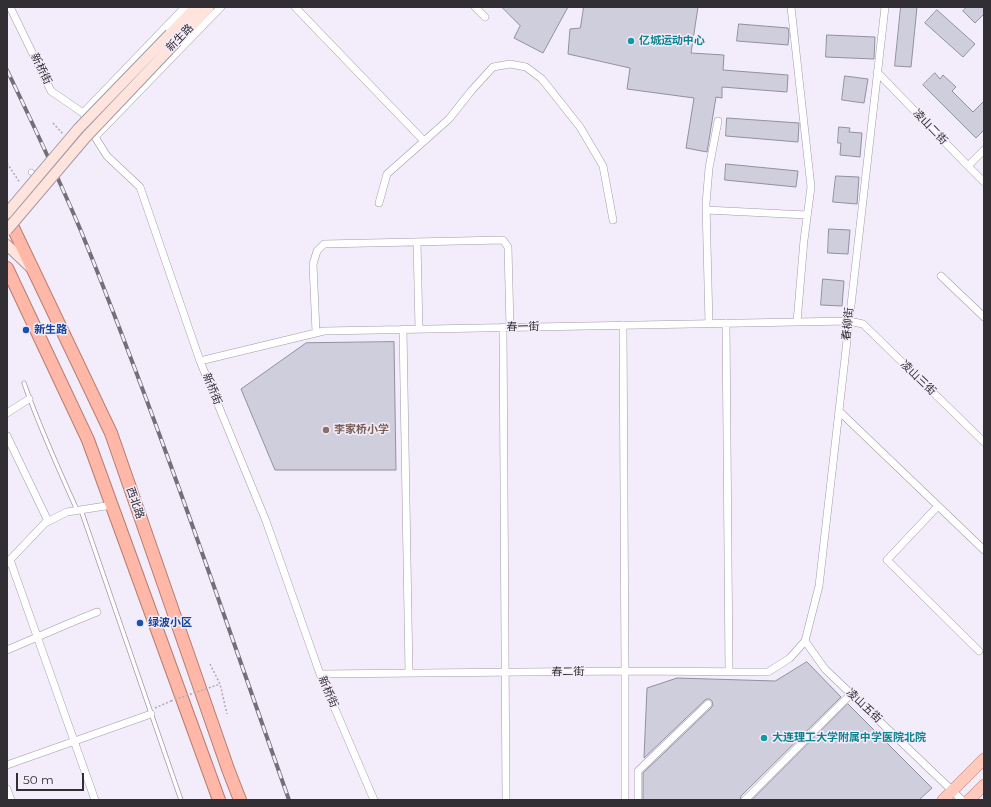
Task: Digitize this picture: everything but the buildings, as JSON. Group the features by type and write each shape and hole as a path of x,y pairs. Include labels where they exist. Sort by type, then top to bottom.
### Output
{"highway":[{"name":"西北路","path":"7,214 12,232 34,271 111,433 240,800"},
{"name":"西北路","path":"7,268 11,281 88,440 218,800"},
{"path":"228,768 248,800"}],"main road":[{"name":"新生路","path":"7,245 12,232 86,137 173,38 196,7"},
{"name":"新生路","path":"7,214 78,129 173,38 209,7"},
{"path":"7,245 34,271"},
{"path":"943,800 984,759"},
{"path":"969,800 984,785"}],"street":[{"name":"新桥街","path":"10,7 51,91 83,113 107,156 140,187 200,361 266,521 320,674 374,800"},
{"path":"83,113 184,7"},
{"path":"95,136 221,7"},
{"path":"295,7 424,141"},
{"path":"475,7 485,17"},
{"path":"791,7 811,187 804,240 798,322"},
{"name":"春柳街","path":"805,641 819,586 885,7"},
{"path":"379,203 387,174 449,119 493,67 510,64 526,67 542,79 580,127 603,166 613,220"},
{"name":"凌山二街","path":"878,72 984,182"},
{"path":"709,324 706,210 709,168 718,121"},
{"path":"968,166 984,150"},
{"path":"706,210 807,215"},
{"path":"316,332 313,264 317,251 324,244 503,240 508,247 506,800"},
{"path":"417,242 419,329"},
{"path":"941,276 984,317"},
{"name":"春一街","path":"200,361 324,330 848,321"},
{"name":"凌山三街","path":"848,321 863,324 984,442"},
{"path":"726,324 729,672"},
{"path":"623,325 625,800"},
{"path":"403,329 409,673"},
{"path":"7,413 30,399"},
{"path":"839,411 984,550"},
{"path":"7,436 48,521"},
{"path":"95,800 37,637 8,562 48,521 67,512 112,505"},
{"path":"938,506 887,560 979,651"},
{"path":"7,650 97,612"},
{"name":"春二街","path":"320,674 625,671 768,672 790,658 805,641"},
{"name":"凌山五街","path":"805,641 825,669 962,800"},
{"path":"745,800 851,694"},
{"path":"638,800 638,771 708,704"},
{"path":"7,765 153,711"},
{"path":"7,789 11,800"}],"lane":[{"path":"24,383 60,471 79,510 153,711 181,800"}],"path":[{"path":"53,123 67,138"},
{"path":"7,163 22,185 33,173"},
{"path":"210,664 220,684 227,714"},
{"path":"153,711 171,701 220,684"}],"railway":[{"path":"7,70 81,231 109,301 163,443 289,800"}],"place":[{"name":"亿城运动中心","path":"631,41"},
{"name":"新生路","path":"26,330"},
{"name":"李家桥小学","path":"326,430"},
{"name":"绿波小区","path":"140,623"},
{"name":"大连理工大学附属中学医院北院","path":"764,738"}]}
